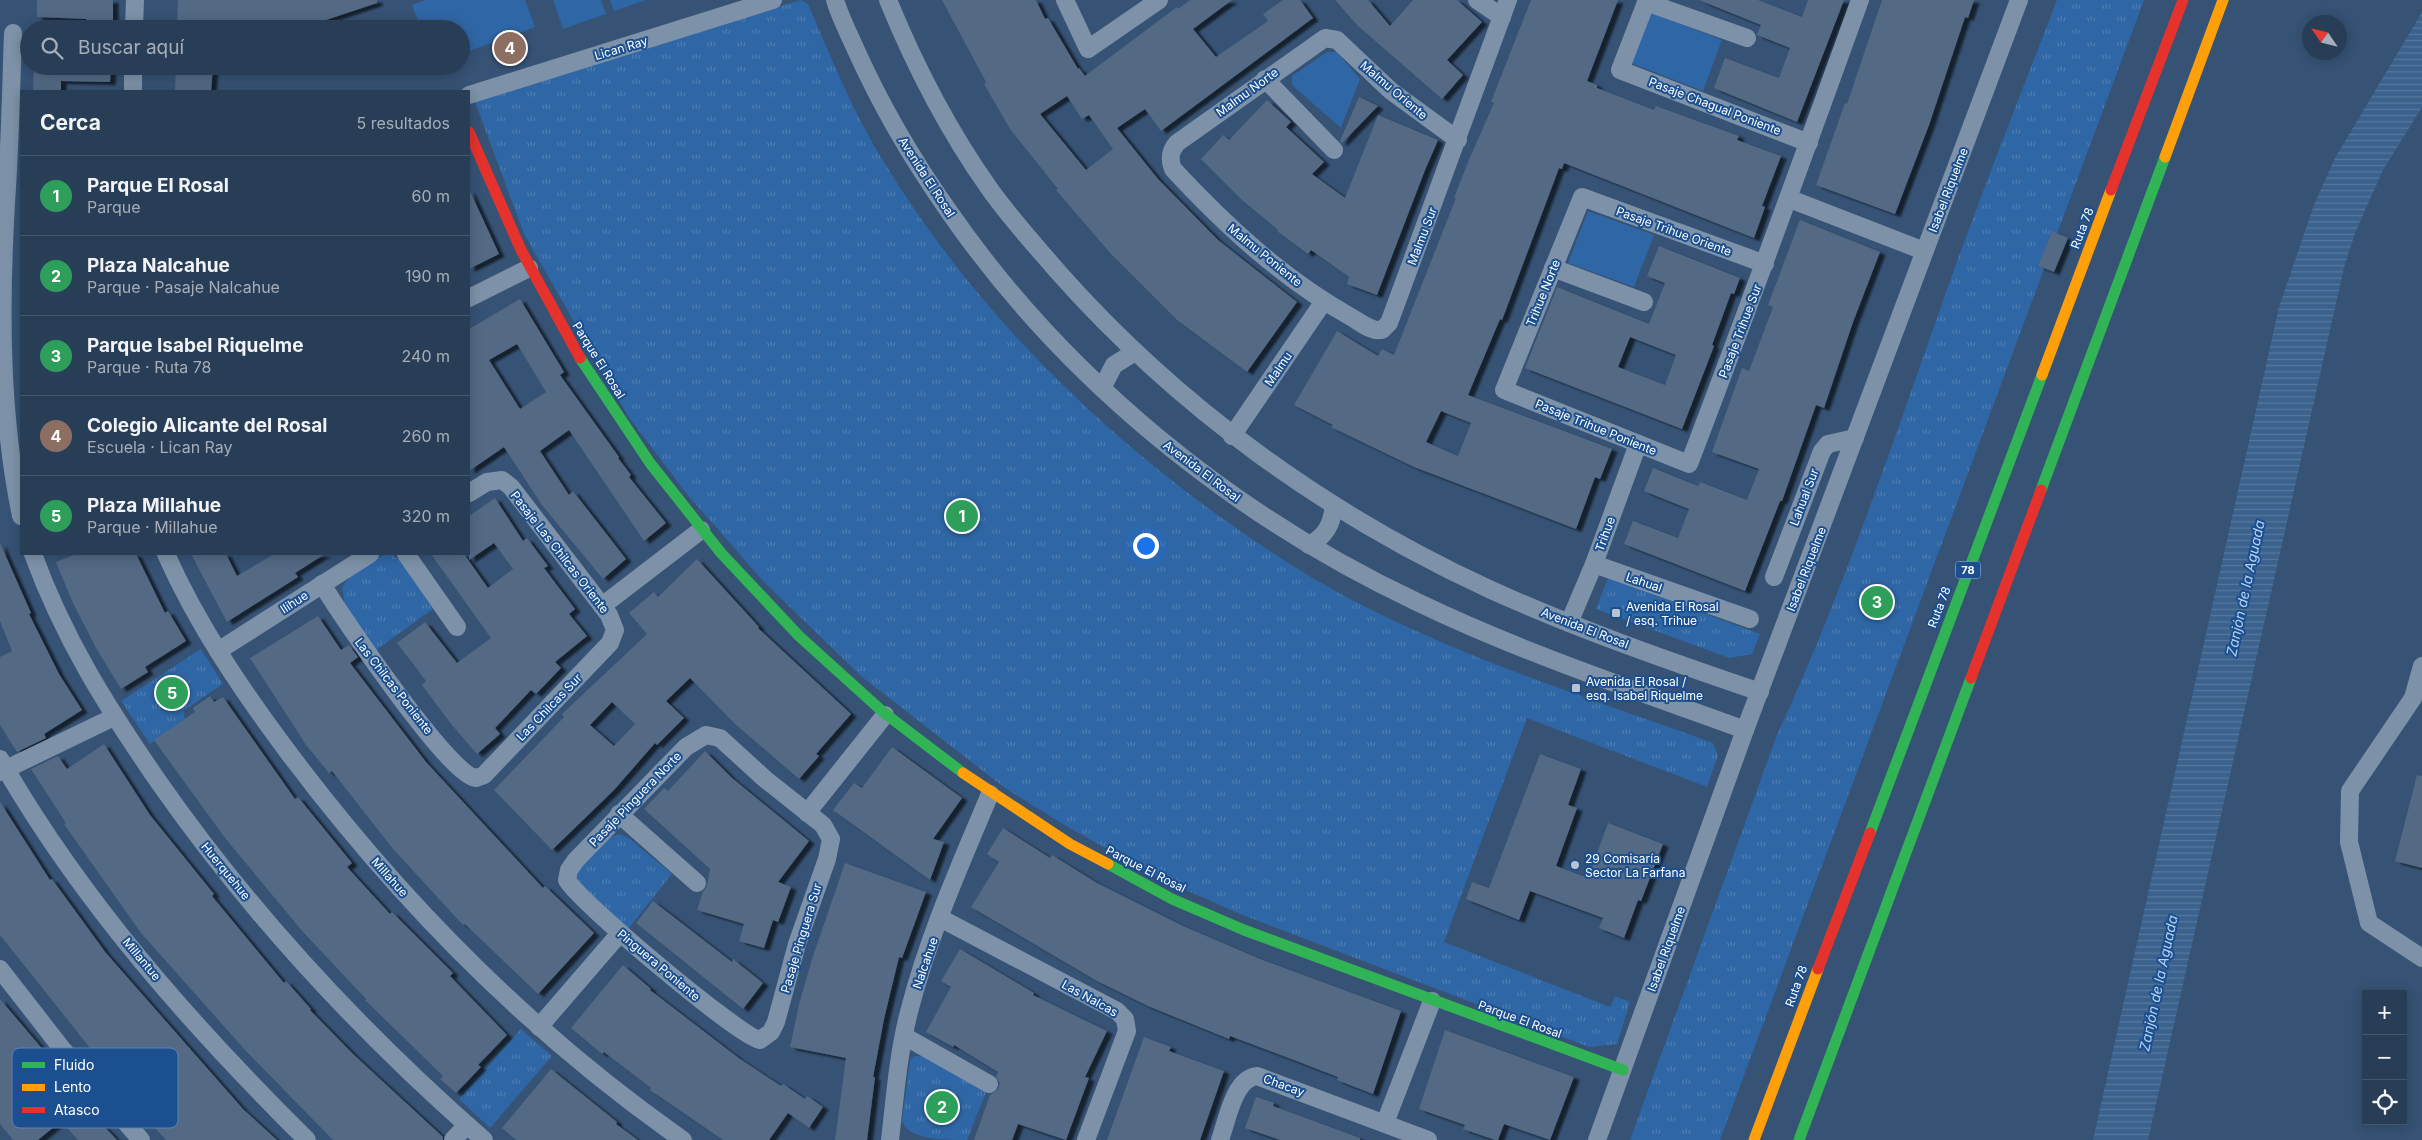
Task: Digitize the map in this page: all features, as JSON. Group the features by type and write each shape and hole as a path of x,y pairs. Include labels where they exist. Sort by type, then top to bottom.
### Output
{"main road":[{"name":"Ruta 78","path":"1754,1140 2183,0"},
{"path":"1799,1140 2223,0"},
{"name":"Parque El Rosal","path":"470,134 529,268 612,408 656,472 701,530 797,636 928,750 990,794 1073,845 1175,900 1264,938 1622,1070"}],"street":[{"path":"134,20 135,0"},
{"name":"Lican Ray","path":"470,95 773,0"},
{"name":"Avenida El Rosal","path":"835,0 880,100 927,181 992,270 1102,388 1128,412 1200,471 1309,545 1414,601 1486,633 1745,730"},
{"name":"Avenida El Rosal","path":"888,0 928,88 989,188 1015,222 1083,300 1135,352 1184,397 1232,436 1334,505 1449,570 1569,623 1760,692"},
{"path":"1065,0 1088,49 1159,0"},
{"path":"1477,0 1502,17"},
{"name":"Malmu Sur","path":"1382,330 1389,322 1458,140 1508,0"},
{"path":"1860,0 1790,199 1924,252"},
{"name":"Isabel Riquelme","path":"1597,1140 1745,730 2019,0"},
{"path":"1646,1 1747,38"},
{"name":"Pasaje Chagual Poniente","path":"1646,1 1620,70 1809,143"},
{"path":"13,33 6,75 9,203 1,326 1,384 9,459 20,511"},
{"name":"Malmu Oriente","path":"1331,38 1342,44 1398,96 1458,140"},
{"name":"Malmu Norte","path":"1170,156 1177,143 1320,40 1331,38"},
{"path":"133,75 133,90"},
{"path":"1266,79 1334,150"},
{"name":"Malmu Poniente","path":"1170,156 1173,169 1224,222 1263,256 1324,301 1372,329 1382,330"},
{"name":"Pasaje Trihue Oriente","path":"1582,197 1765,264"},
{"name":"Trihue Norte","path":"1504,390 1582,197"},
{"name":"Pasaje Trihue Sur","path":"1689,464 1790,199"},
{"path":"470,298 529,268"},
{"path":"1553,268 1644,302"},
{"name":"Malmu","path":"1232,436 1324,301"},
{"path":"1102,388 1114,365 1135,352"},
{"name":"Pasaje Trihue Poniente","path":"1504,390 1689,464"},
{"name":"Lahual Sur","path":"1774,577 1822,451 1828,444 1855,438"},
{"name":"Trihue","path":"1569,623 1594,564 1638,444"},
{"name":"Pasaje Las Chilcas Oriente","path":"470,492 487,482 498,480 511,487 602,606 611,619 615,630"},
{"path":"1309,545 1324,534 1329,526 1334,505"},
{"path":"602,606 701,530"},
{"name":"Huerquehue","path":"33,555 62,627 114,717 184,818 256,908 345,1006 425,1087 484,1140"},
{"name":"Millahue","path":"166,555 191,606 218,651 293,760 372,856 451,942 539,1026 590,1070 683,1140"},
{"name":"Ilihue","path":"218,651 368,555"},
{"path":"407,555 457,627"},
{"name":"Lahual","path":"1594,564 1750,619"},
{"name":"Las Chilcas Poniente","path":"322,584 357,639 419,720 463,772 476,778"},
{"name":"Las Chilcas Sur","path":"476,778 488,771 610,643 615,630"},
{"path":"2422,666 2413,698 2350,791 2349,842 2369,923 2422,958"},
{"path":"806,813 886,715"},
{"path":"2,767 114,717"},
{"name":"Pasaje Pinguera Norte","path":"567,875 572,865 619,814 686,747 702,736 711,734 720,738 806,813"},
{"name":"Millantue","path":"2,767 54,844 138,956 212,1042 307,1140"},
{"name":"Nalcahue","path":"894,1138 904,1036 920,976 940,918 990,794"},
{"name":"Pasaje Pinguera Sur","path":"763,1038 771,1032 776,1022 797,944 832,839 822,825 806,813"},
{"path":"619,814 697,883"},
{"name":"Pinguera Poniente","path":"567,875 569,884 620,933 730,1023 754,1039 763,1038"},
{"name":"Las Nalcas","path":"940,918 1117,1011 1124,1017 1126,1030 1086,1140"},
{"path":"539,1026 620,933"},
{"path":"0,969 61,1048"},
{"path":"1385,1123 1432,1001"},
{"path":"904,1036 989,1084"},
{"name":"Chacay","path":"1220,1140 1239,1087 1245,1080 1254,1076 1264,1077 1428,1140"},
{"path":"453,1140 467,1125"},
{"path":"131,1128 141,1140"}],"green space":[{"path":"425,0 525,0 535,27 470,51 470,20 418,20 412,5"},
{"path":"553,0 601,0 606,14 563,29"},
{"path":"610,0 646,0 614,11"},
{"path":"801,0 808,4 846,91 872,142 942,248 981,297 1067,389 1113,432 1162,472 1212,511 1272,553 1335,591 1378,613 1501,667 1713,743 1718,756 1707,787 1527,718 1444,942 1610,1007 1615,996 1630,1002 1617,1044 1589,1047 1240,914 1159,878 1066,826 1005,788 862,677 763,581 686,493 628,416 524,234 474,99"},
{"path":"2057,0 2144,0 1720,1140 1630,1140 1777,735 1802,680 1847,567 1963,245"},
{"path":"1647,11 1722,40 1703,91 1628,62"},
{"path":"1327,52 1337,52 1360,79 1341,128 1292,85 1292,76"},
{"path":"1588,211 1654,235 1634,287 1568,263"},
{"path":"384,555 392,555 400,560 433,609 376,650 345,605 342,588 363,566"},
{"path":"1608,578 1760,634 1752,654 1729,658 1596,609"},
{"path":"201,649 223,684 183,711 185,719 150,744 121,701"},
{"path":"620,834 630,839 672,874 628,929 578,883 576,877 582,865 594,851 608,839"},
{"path":"521,1029 552,1056 490,1128 459,1099"},
{"path":"915,1056 924,1056 986,1092 967,1140 928,1138 912,1132 902,1121 910,1060"}],"water":[{"name":"Zanjón de la Aguada","path":"2422,12 2422,107 2383,170 2355,233 2344,268 2148,1140 2093,1140 2279,307 2314,205 2335,158"}],"building":[{"path":"37,0 113,0 113,20 37,17"},
{"path":"178,0 377,0 377,3 326,20 177,20"},
{"path":"942,0 1036,0 1045,19 1048,18 1078,69 1085,76 1177,7 1178,9 1190,0 1232,0 1193,29 1216,57 1268,21 1263,14 1283,0 1300,0 1313,18 1161,131 1145,109 1117,128 1158,179 1218,240 1297,302 1247,372 1177,320 1111,254 1056,190 1058,189 1010,129 984,84 986,82","holes":["1067,96 1082,119 1089,115 1113,149 1086,170 1040,114"]},
{"path":"1335,0 1368,0 1390,26 1413,0 1457,0 1482,22 1447,60 1463,75 1442,99 1358,26"},
{"path":"1531,0 1618,0 1587,81 1597,85 1597,88 1654,110 1656,106 1739,136 1737,140 1781,156 1762,206 1765,207 1754,238 1564,163 1562,169 1559,168 1502,320 1500,319 1468,395 1612,449 1600,479 1595,477 1576,529 1414,467 1331,427 1333,425 1294,405 1337,331 1378,356 1382,349 1394,355 1456,198 1454,198 1468,162 1494,103 1491,102","holes":["1441,411 1471,423 1458,456 1426,442"]},
{"path":"1699,0 1758,0 1802,17 1808,0 1844,0 1797,122 1714,88 1725,58 1779,78 1790,48 1757,35 1761,25"},
{"path":"1882,0 1974,0 1968,18 1965,17 1929,125 1895,214 1816,185 1845,103 1847,104"},
{"path":"34,75 110,75 110,82 61,81 61,90 33,90"},
{"path":"176,75 212,75 211,90 175,90"},
{"path":"1359,97 1378,106 1342,143 1340,141"},
{"path":"1267,100 1291,122 1286,127 1324,162 1312,174 1345,198 1378,115 1438,140 1377,295 1347,284 1349,277 1311,250 1308,254 1277,231 1242,200 1201,159 1223,135 1229,140"},
{"path":"470,191 499,254 470,268"},
{"path":"1800,220 1880,252 1853,322 1824,408 1816,405 1782,501 1780,501 1745,591 1624,544 1633,521 1678,538 1689,509 1644,491 1653,468 1698,486 1700,482 1747,500 1759,469 1712,452 1742,368 1749,371 1773,307 1768,305"},
{"path":"2052,231 2068,238 2054,272 2038,266"},
{"path":"1659,246 1740,278 1734,294 1731,293 1712,345 1714,346 1682,429 1525,368 1557,287 1649,324 1665,283 1647,276","holes":["1630,337 1676,355 1665,385 1618,367"]},
{"path":"520,299 564,372 560,375 619,457 631,475 629,477 666,523 644,541 569,430 540,451 569,495 573,491 626,559 603,579 542,505 504,447 470,470 470,328","holes":["517,344 546,392 520,409 489,360"]},
{"path":"495,498 523,541 527,538 548,566 544,568 575,609 569,614 587,636 555,662 561,668 536,694 531,690 495,728 500,734 477,754 451,724 422,685 426,681 397,643 425,622 457,663 491,638 432,555 465,555 488,588 513,569 494,543 469,560 470,515"},
{"path":"0,543 31,613 29,614 59,674 82,710 44,734 46,738 17,752 0,725 0,657 12,651 0,621"},
{"path":"74,555 136,555 165,613 168,611 186,641 145,667 148,672 121,689 96,648 72,601 56,562"},
{"path":"192,555 226,555 237,576 272,555 323,555 295,573 298,577 227,622"},
{"path":"697,559 758,628 851,714 816,754 819,756 799,779 735,724 690,678 666,701 684,718 657,745 655,743 614,790 552,850 494,790 564,717 562,714 647,634 629,613 654,592 658,597","holes":["612,702 635,724 614,746 590,725"]},
{"path":"318,616 341,650 349,645 358,657 350,663 426,762 543,888 545,886 594,933 538,994 465,924 463,925 393,849 332,771 329,773 306,745 250,658"},
{"path":"210,696 214,702 223,697 295,799 298,797 352,863 347,867 390,914 392,912 453,973 450,976 507,1035 478,1065 481,1067 456,1093 440,1079 443,1076 365,1000 303,932 225,838 154,740 195,712 193,708"},
{"path":"104,744 150,815 214,894 212,896 284,983 286,981 310,1010 353,1054 443,1137 443,1140 333,1140 245,1050 141,933 64,824 66,823 31,769 58,756 67,769"},
{"path":"892,747 962,798 933,839 944,842 930,880 833,810 854,783 862,788"},
{"path":"705,751 732,778 809,841 778,882 791,887 778,922 773,920 764,948 739,941 744,924 697,910 707,886 710,869 644,809 664,788 668,791"},
{"path":"1540,754 1581,769 1568,805 1577,808 1556,866 1588,878 1608,823 1663,844 1641,901 1638,900 1624,938 1599,928 1603,918 1530,891 1519,920 1466,899 1472,882 1489,888"},
{"path":"2417,775 2422,776 2422,868 2395,861"},
{"path":"0,802 50,880 52,879 106,953 243,1109 277,1140 166,1140 155,1128 178,1128 178,1048 90,1048 0,935"},
{"path":"1003,828 1050,858 1052,855 1097,883 1183,926 1260,959 1401,1011 1373,1094 1337,1080 1338,1077 1230,1036 1229,1039 1148,1006 1097,981 971,907 999,862 987,854"},
{"path":"845,863 926,892 902,958 899,957 884,1019 873,1077 875,1077 867,1140 835,1140 846,1058 790,1047 799,1004 812,959"},
{"path":"653,901 732,962 733,959 763,983 743,1009 636,923"},
{"path":"960,949 1034,993 1033,995 1107,1031 1085,1077 1089,1078 1066,1140 1018,1124 1012,1140 974,1140 990,1095 998,1089 1000,1083 996,1077 998,1072 954,1045 953,1047 926,1032 951,987 941,981"},
{"path":"623,965 650,990 740,1059 781,1086 783,1084 805,1099 807,1096 823,1107 809,1128 788,1113 769,1140 723,1140 650,1090 651,1088 604,1052 602,1054 571,1028"},
{"path":"0,999 42,1048 12,1048 12,1128 53,1128 38,1140 13,1140 0,1124"},
{"path":"1445,1030 1574,1077 1550,1140 1504,1124 1498,1140 1495,1140 1463,1129 1465,1125 1419,1109"},
{"path":"1144,1037 1171,1047 1169,1051 1224,1071 1200,1140 1107,1140"},
{"path":"551,1069 617,1122 616,1124 638,1140 516,1140 502,1128"},
{"path":"1256,1097 1274,1103 1273,1106 1360,1138 1360,1140 1280,1140 1245,1128"},
{"path":"67,1128 106,1128 117,1140 78,1140"}],"traffic: fast":[{"path":"2041,490 2165,157"},
{"path":"580,358 650,463 721,553 799,636 883,712 963,773"},
{"path":"1870,833 2042,375"},
{"path":"1799,1140 1971,678"},
{"path":"1108,864 1172,899 1244,930 1623,1070"}],"traffic: slow":[{"path":"2165,157 2223,0"},
{"path":"2042,375 2111,190"},
{"path":"963,773 1070,844 1108,864"},
{"path":"1754,1140 1818,969"}],"traffic: jam":[{"path":"2111,190 2183,0"},
{"path":"470,134 521,250 580,358"},
{"path":"1971,678 2041,490"},
{"path":"1818,969 1870,833"}],"place":[{"name":"Colegio Alicante del Rosal","path":"510,48"},
{"name":"Parque El Rosal","path":"962,516"},
{"name":"Parque Isabel Riquelme","path":"1877,602"},
{"name":"Avenida El Rosal / esq. Trihue","path":"1616,613"},
{"name":"Avenida El Rosal / esq. Isabel Riquelme","path":"1576,688"},
{"name":"Plaza Millahue","path":"172,693"},
{"name":"29 Comisaría Sector La Farfana","path":"1575,865"},
{"name":"Plaza Nalcahue","path":"942,1107"}]}
